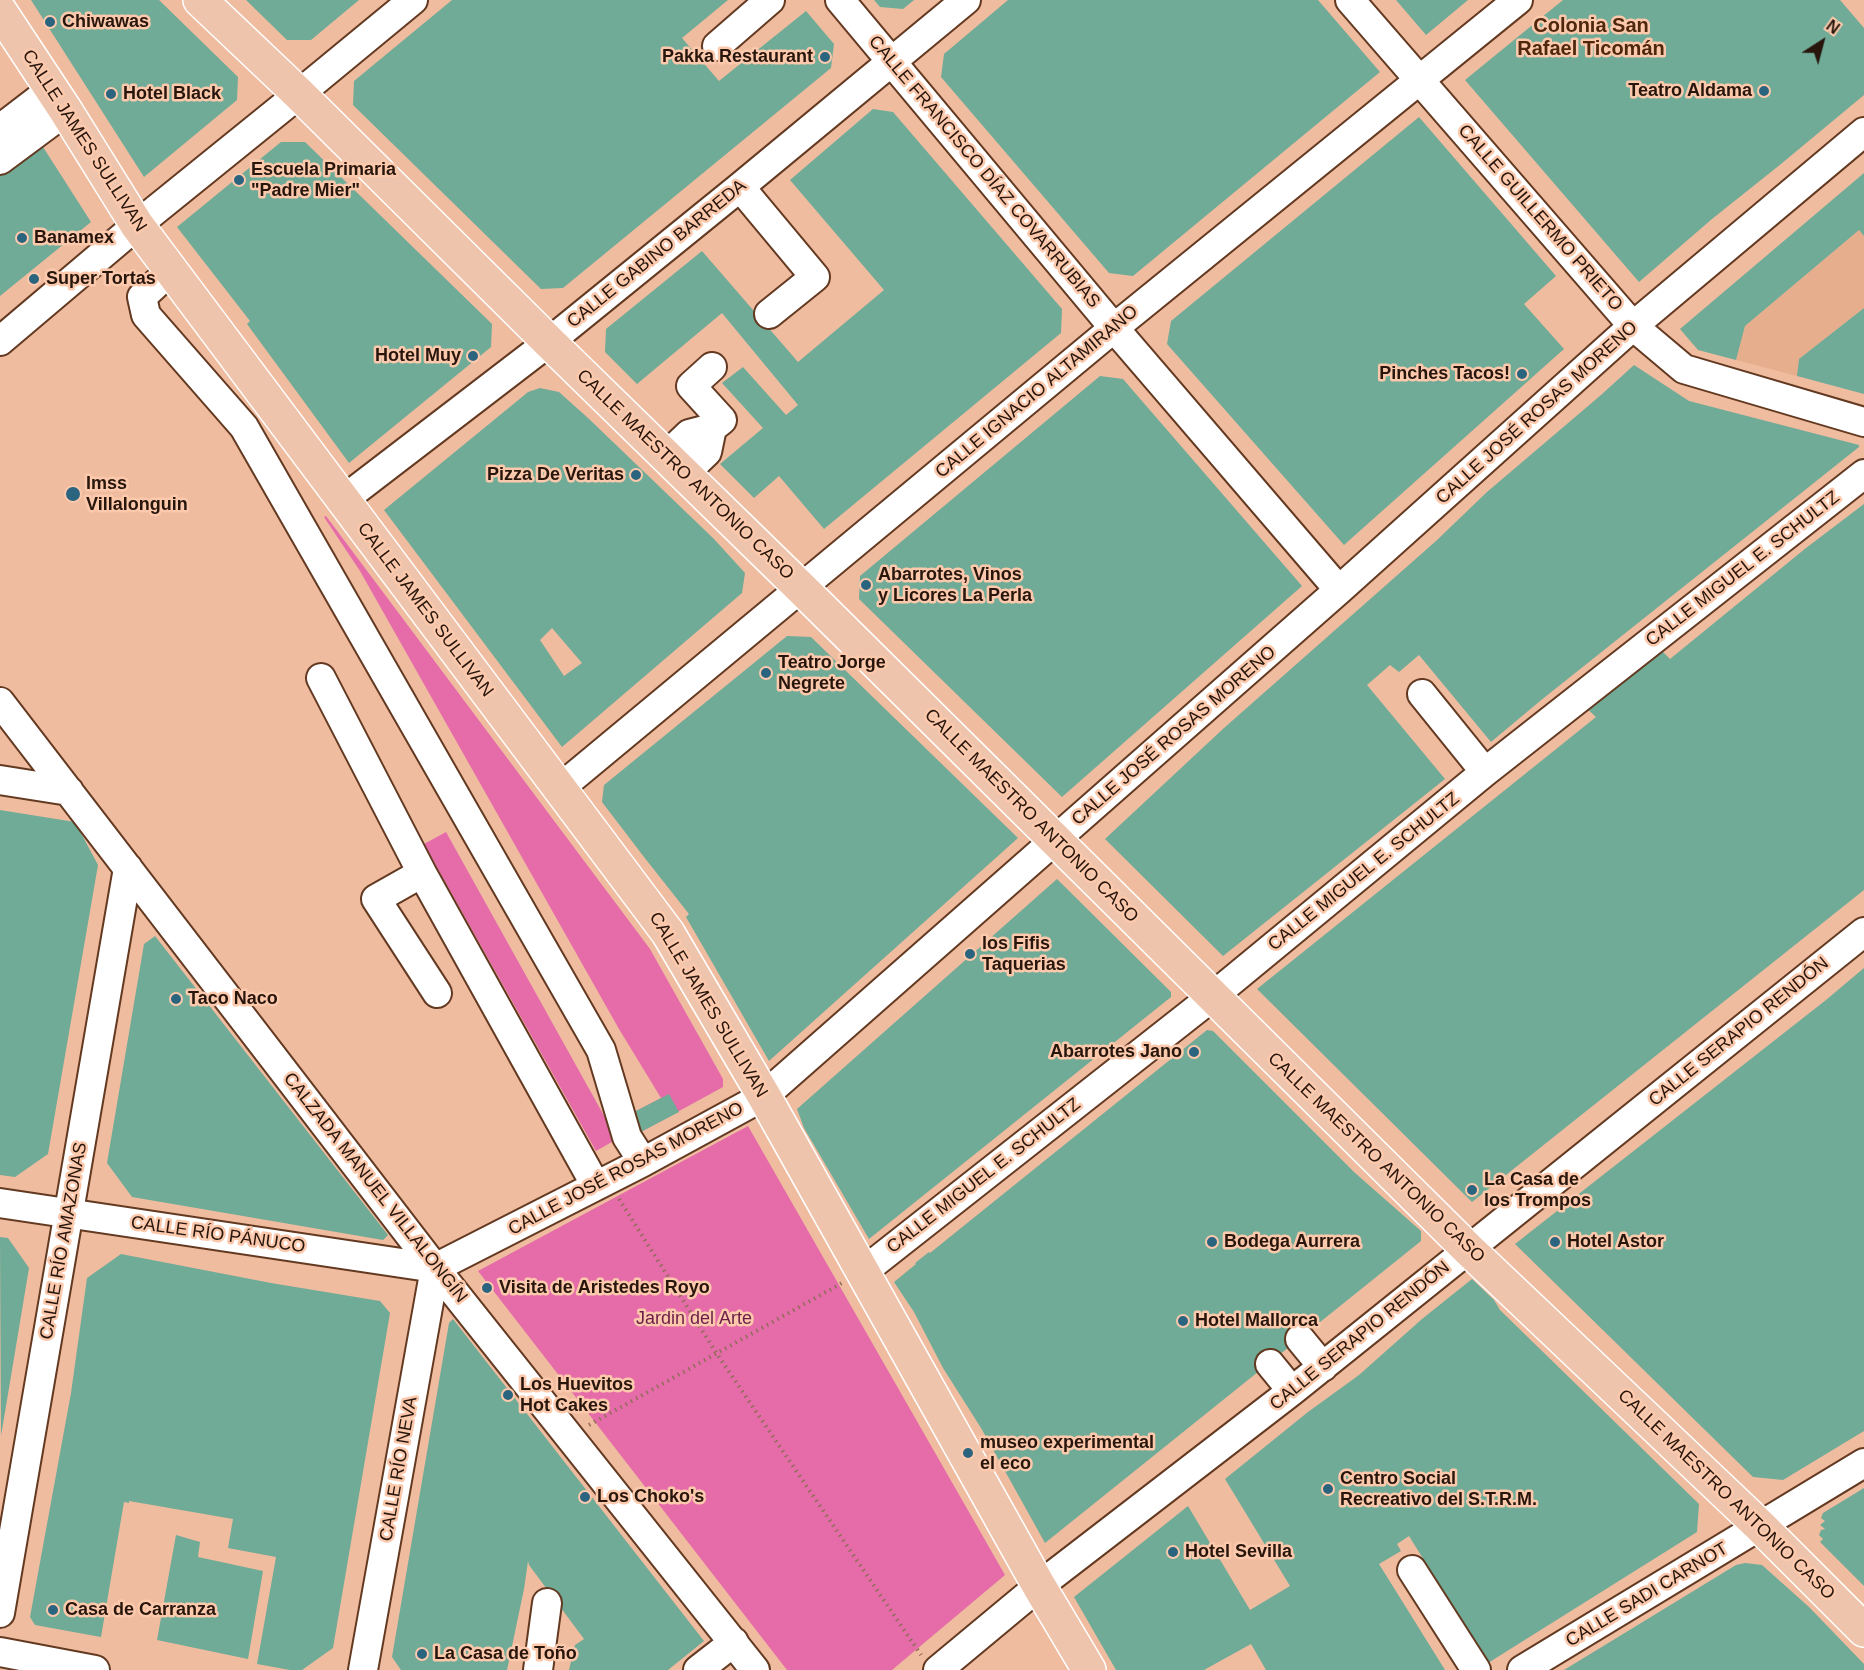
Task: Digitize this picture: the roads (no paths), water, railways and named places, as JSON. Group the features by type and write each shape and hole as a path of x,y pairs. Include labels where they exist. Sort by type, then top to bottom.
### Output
{"main road":[{"name":"CALLE MAESTRO ANTONIO CASO","path":"200,0 299,94 1057,840 1212,997 1468,1249 1760,1526 1864,1630"},
{"name":"CALLE JAMES SULLIVAN","path":"0,11 137,225 668,933 864,1271 1039,1586 1089,1670"}],"street":[{"path":"0,341 137,225 413,0"},
{"path":"717,46 770,0"},
{"name":"CALLE FRANCISCO DÍAZ COVARRUBIAS","path":"840,0 1114,328 1339,590"},
{"name":"CALLE GABINO BARREDA","path":"343,500 549,342 966,0"},
{"name":"CALLE GUILLERMO PRIETO","path":"1350,0 1633,326 1684,369 1864,422"},
{"name":"CALLE IGNACIO ALTAMIRANO","path":"560,788 1114,328 1518,0"},
{"path":"0,129 59,100"},
{"path":"0,160 59,100"},
{"name":"CALLE JOSÉ ROSAS MORENO","path":"435,1268 643,1162 764,1096 1057,840 1633,326 1864,132"},
{"path":"740,187 815,277 770,314"},
{"path":"171,270 142,297 146,315 244,427 601,1050 627,1137 643,1162"},
{"path":"675,465 707,452 712,428 722,420 691,386 712,367"},
{"name":"CALLE MIGUEL E. SCHULTZ","path":"864,1271 1212,997 1485,772 1864,474"},
{"path":"321,678 422,873 602,1183"},
{"path":"1422,694 1485,772"},
{"name":"CALZADA MANUEL VILLALONGÍN","path":"0,702 435,1268 755,1670"},
{"path":"0,780 69,791"},
{"name":"CALLE RÍO AMAZONAS","path":"0,1613 128,868"},
{"path":"422,873 376,899 437,993"},
{"name":"CALLE SERAPIO RENDÓN","path":"931,1665 1039,1586 1292,1391 1864,932"},
{"name":"CALLE RÍO PÁNUCO","path":"0,1203 435,1268"},
{"name":"CALLE RÍO NEVA","path":"363,1670 435,1268"},
{"path":"1300,1339 1323,1366"},
{"path":"1270,1364 1292,1391"},
{"name":"CALLE SADI CARNOT","path":"1522,1670 1864,1463"},
{"path":"1412,1570 1476,1670"},
{"path":"538,1670 547,1603"},
{"path":"698,1670 734,1642"},
{"path":"0,1652 95,1670"}],"place":[{"name":"Chiwawas","path":"50,22"},
{"name":"Pakka Restaurant","path":"825,57"},
{"name":"Teatro Aldama","path":"1764,91"},
{"name":"Hotel Black","path":"111,94"},
{"name":"Escuela Primaria \"Padre Mier\"","path":"239,180"},
{"name":"Banamex","path":"22,238"},
{"name":"Super Tortas","path":"34,279"},
{"name":"Hotel Muy","path":"473,356"},
{"name":"Pinches Tacos!","path":"1522,374"},
{"name":"Pizza De Veritas","path":"636,475"},
{"name":"Imss Villalonguin","path":"73,494"},
{"name":"Abarrotes, Vinos y Licores La Perla","path":"866,585"},
{"name":"Teatro Jorge Negrete","path":"766,673"},
{"name":"los Fifis Taquerias","path":"970,954"},
{"name":"Taco Naco","path":"176,999"},
{"name":"Abarrotes Jano","path":"1194,1052"},
{"name":"La Casa de los Trompos","path":"1472,1190"},
{"name":"Bodega Aurrera","path":"1212,1242"},
{"name":"Hotel Astor","path":"1555,1242"},
{"name":"Visita de Aristedes Royo","path":"487,1288"},
{"name":"Hotel Mallorca","path":"1183,1321"},
{"name":"Los Huevitos Hot Cakes","path":"508,1395"},
{"name":"museo experimental el eco","path":"968,1453"},
{"name":"Centro Social Recreativo del S.T.R.M.","path":"1328,1489"},
{"name":"Los Choko's","path":"585,1497"},
{"name":"Hotel Sevilla","path":"1173,1552"},
{"name":"Casa de Carranza","path":"53,1610"},
{"name":"La Casa de Toño","path":"422,1654"}],"district":[{"name":"Colonia San Rafael Ticomán","path":"1591,38"}],"park label":[{"name":"Jardin del Arte","path":"694,1319"}]}
